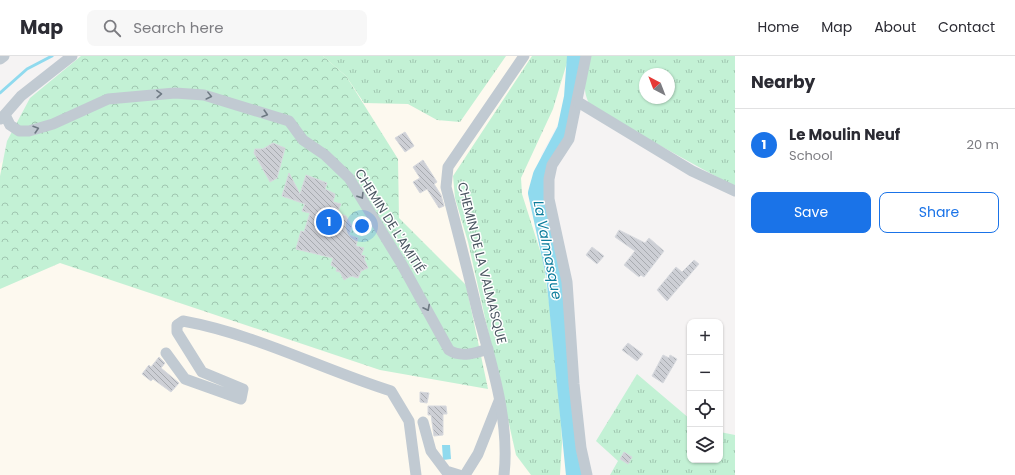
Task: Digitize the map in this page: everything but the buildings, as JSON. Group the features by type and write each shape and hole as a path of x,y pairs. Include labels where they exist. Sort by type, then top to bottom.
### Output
{"street":[{"path":"0,59 4,56"},
{"path":"3,118 8,109 21,96 72,56"},
{"name":"CHEMIN DE LA VALMASQUE","path":"504,475 506,456 500,400 446,187 448,167 524,56"},
{"path":"586,56 578,102 569,139 552,165 549,179 549,199 567,282 574,384 581,448 587,475"},
{"name":"CHEMIN DE L'AMITIÉ","path":"3,118 19,131 29,131 53,124 108,99 175,93 204,95 289,121 302,140 324,155 349,178 401,263 449,350 456,354 475,353 488,349"},
{"path":"578,102 692,171 735,191"},
{"path":"166,353 186,379 241,399 243,389 202,372 176,332 177,325 183,321 211,326 261,342 348,377 391,391 409,421 416,475"},
{"path":"465,475 478,454 500,400"},
{"path":"423,422 430,451 446,471 459,475"}],"shaded area":[{"path":"88,56 573,56 559,122 541,155 542,175 537,193 555,275 575,475 0,475 0,164"}],"green space":[{"path":"81,56 323,56 346,76 398,159 399,218 466,285 488,389 380,370 60,263 0,289 0,176 7,141 30,98"},
{"path":"323,56 506,56 460,122 437,120 408,104 364,103 346,76"},
{"path":"532,56 569,56 553,109 521,178 522,194 543,260 551,317 559,382 562,443 560,475 531,475 516,455 468,242 455,198 453,176"},
{"path":"589,56 735,56 735,187 592,108 586,95 585,76"},
{"path":"637,374 687,416 687,463 723,463 723,433 735,435 735,475 610,475 618,461 596,441"}],"water":[{"path":"442,445 450,445 451,459 443,460"}],"waterway":[{"path":"0,93 27,69 52,56"},
{"name":"La Valmasque","path":"575,475 555,275 537,193 542,175 566,130 573,97 576,56"}],"place":[{"name":"Le Moulin Neuf","path":"329,222"}]}
